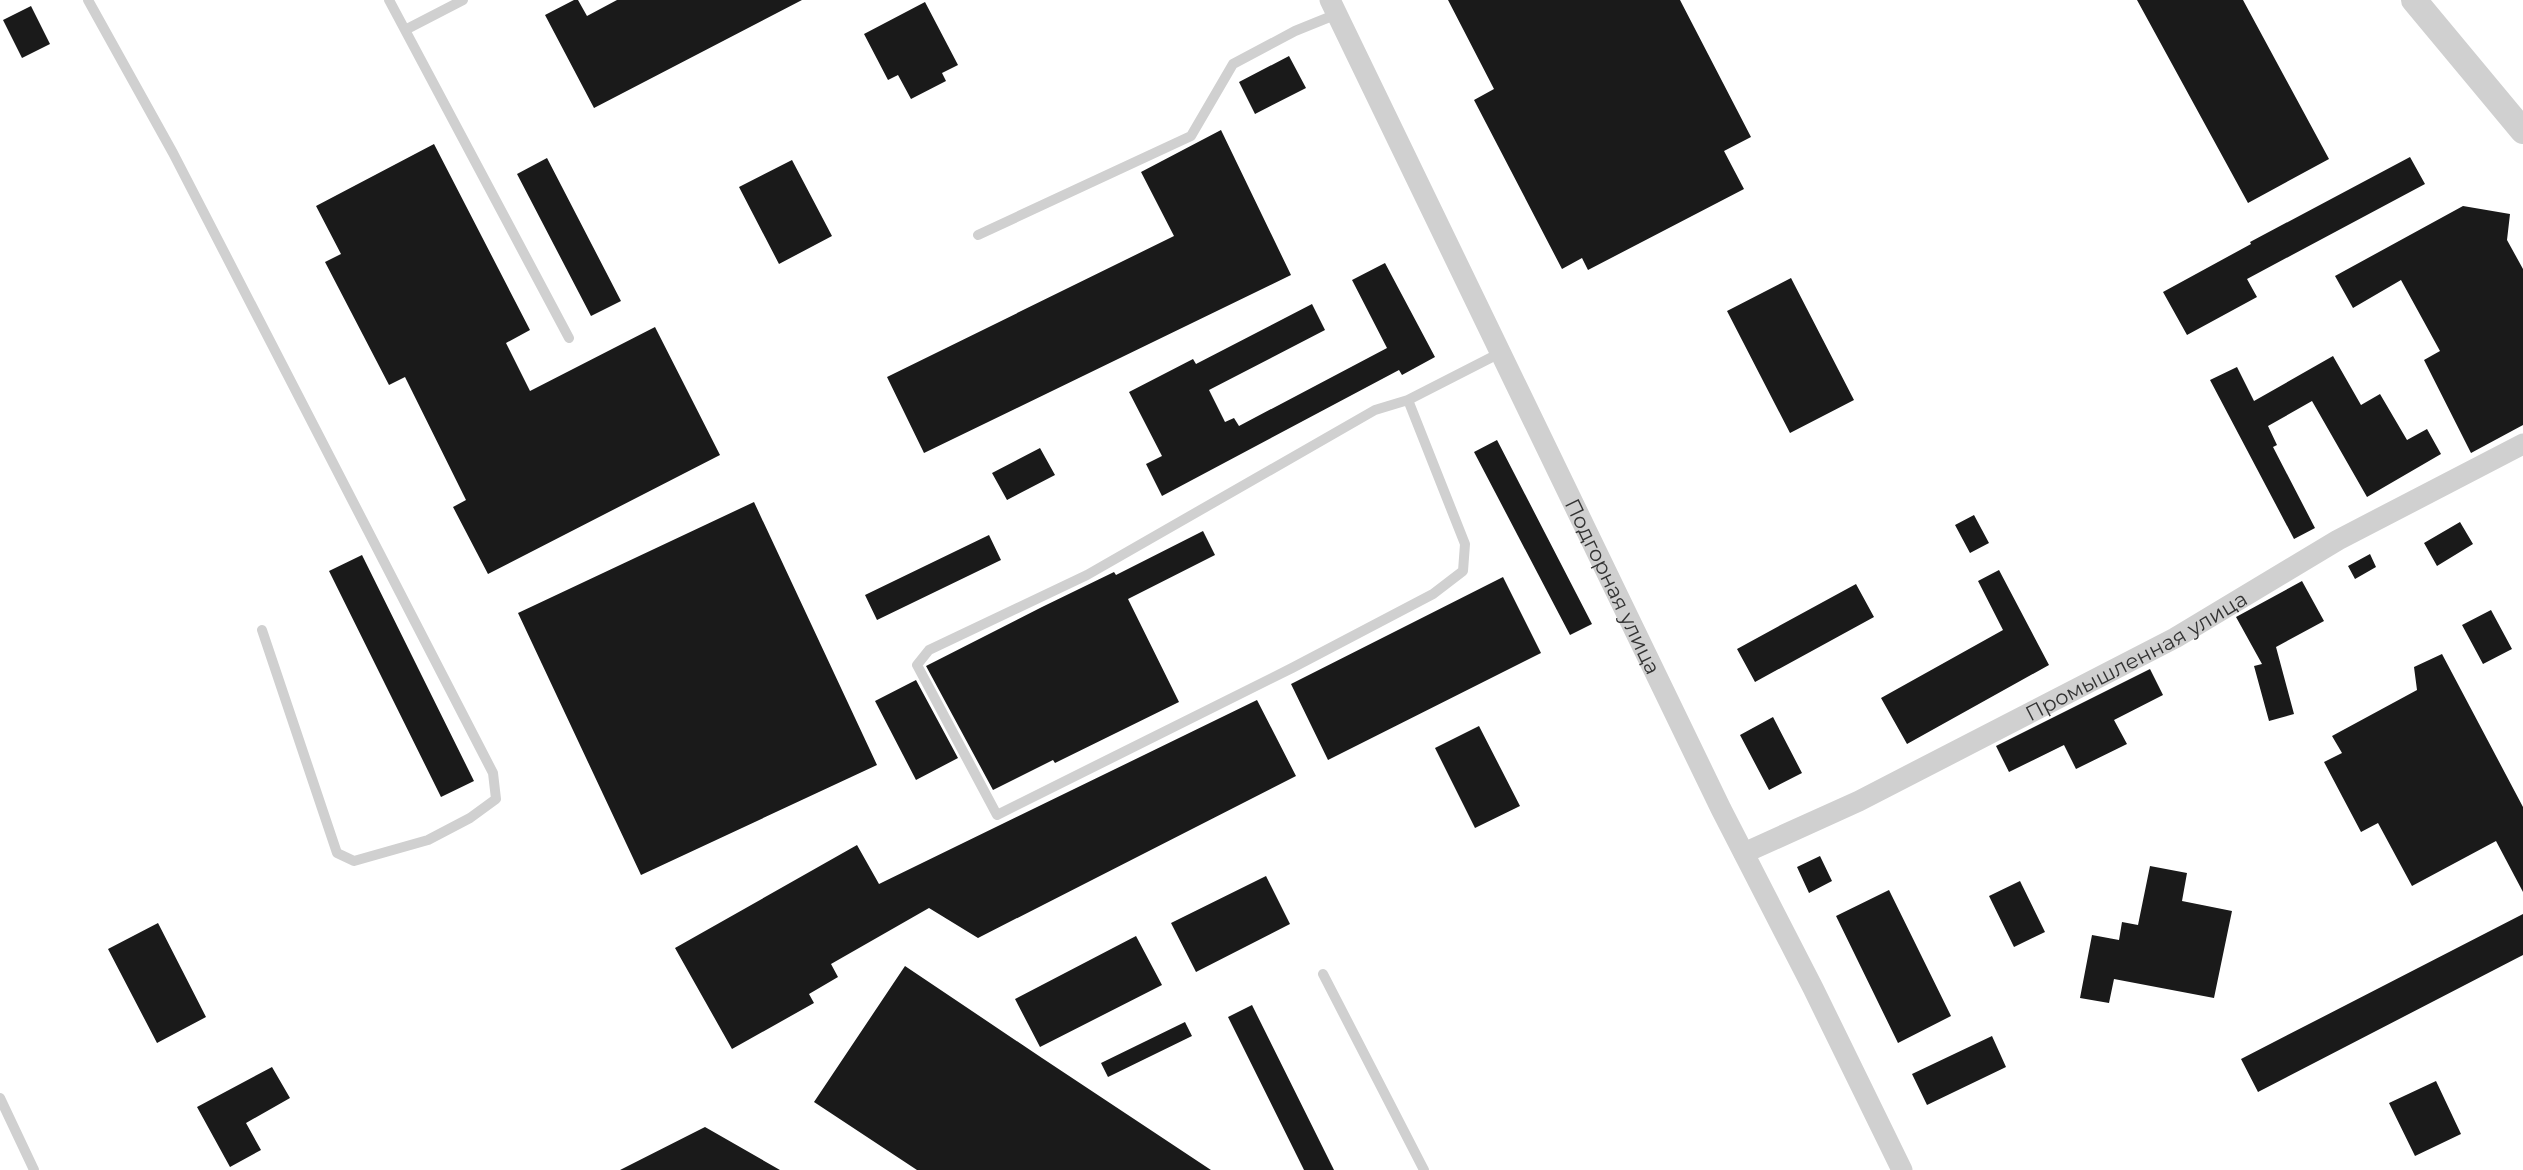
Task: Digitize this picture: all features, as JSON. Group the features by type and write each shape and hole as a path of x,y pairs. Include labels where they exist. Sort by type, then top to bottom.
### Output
{"street":[{"path":"2414,0 2523,131"},
{"name":"Подгорная улица","path":"1333,7 1744,853 1902,1170"},
{"name":"Промышленная улица","path":"1744,853 1859,801 2175,638 2338,540 2523,444"}],"lane":[{"path":"88,0 173,153 487,760 493,773 496,799 470,818 428,840 355,862 337,853 262,630"},
{"path":"389,0 569,338"},
{"path":"405,30 463,0"},
{"path":"978,235 1191,136 1233,64 1333,7"},
{"path":"1408,400 1465,544 1463,571 1433,594 1292,668 997,815 917,666 929,650 1087,575 1375,410 1408,400 1500,353"},
{"path":"1323,974 1424,1170"},
{"path":"0,1098 34,1170"}],"building":[{"path":"578,0 587,16 617,0 802,0 594,108 545,15"},
{"path":"1448,0 1680,0 1751,137 1724,151 1744,189 1588,270 1582,258 1562,269 1474,100 1494,89"},
{"path":"2137,0 2243,0 2329,159 2248,203"},
{"path":"925,2 958,65 942,73 946,81 911,99 898,75 888,80 864,34"},
{"path":"31,6 50,44 22,58 3,20"},
{"path":"1289,56 1306,88 1255,114 1239,82"},
{"path":"1221,130 1291,275 924,453 887,377 1174,236 1141,172"},
{"path":"434,144 530,330 506,343 530,391 655,327 720,455 488,574 453,507 466,500 405,377 389,385 325,262 341,254 316,206"},
{"path":"2410,157 2425,184 2247,279 2257,297 2187,335 2163,292 2251,244 2250,242"},
{"path":"547,158 621,301 591,316 517,174"},
{"path":"792,160 832,236 779,264 739,187"},
{"path":"2463,206 2510,214 2507,240 2523,269 2523,425 2471,453 2424,360 2440,351 2401,280 2353,308 2335,276"},
{"path":"1385,263 1435,357 1402,375 1399,370 1162,496 1146,464 1162,456 1129,392 1193,359 1196,364 1312,304 1325,330 1209,390 1225,422 1234,418 1239,426 1387,348 1352,280"},
{"path":"1791,278 1854,400 1790,433 1727,311"},
{"path":"2333,356 2361,405 2380,394 2407,440 2427,429 2441,454 2367,497 2312,401 2268,426 2277,445 2273,447 2315,528 2294,539 2210,380 2237,367 2254,401"},
{"path":"1497,440 1592,624 1570,635 1474,452"},
{"path":"1040,448 1055,475 1007,500 992,473"},
{"path":"754,502 877,765 641,875 518,613"},
{"path":"1974,515 1989,543 1970,553 1955,525"},
{"path":"2460,522 2473,544 2437,566 2424,543"},
{"path":"1203,531 1215,555 1128,599 1179,702 1055,763 1053,760 993,790 926,666 1042,607 1114,572 1116,575"},
{"path":"989,535 1001,560 877,620 865,595"},
{"path":"2370,554 2376,567 2355,579 2348,566"},
{"path":"362,555 474,781 441,797 329,571"},
{"path":"1999,570 2049,665 1907,744 1881,698 2003,630 1978,581"},
{"path":"1503,577 1541,653 1328,760 1291,684"},
{"path":"2302,581 2324,621 2276,647 2294,714 2269,721 2254,666 2262,664 2236,617"},
{"path":"1856,584 1874,617 1755,682 1737,649"},
{"path":"2491,610 2512,649 2483,664 2462,625"},
{"path":"2442,654 2523,807 2523,892 2496,841 2412,886 2378,823 2361,832 2324,762 2342,753 2332,736 2417,690 2414,667"},
{"path":"2150,669 2163,695 2114,720 2127,744 2076,769 2064,745 2009,772 1996,746"},
{"path":"916,680 958,758 916,780 875,701"},
{"path":"1257,700 1296,776 978,938 929,908 831,964 838,977 809,994 814,1003 732,1049 675,948 857,845 879,884"},
{"path":"1773,717 1802,773 1769,790 1740,735"},
{"path":"1479,726 1520,806 1475,828 1435,748"},
{"path":"1820,856 1832,881 1809,893 1797,867"},
{"path":"2150,866 2187,873 2182,901 2232,911 2214,998 2114,979 2109,1003 2080,998 2092,935 2119,940 2122,922 2138,925"},
{"path":"1266,876 1290,924 1196,972 1171,923"},
{"path":"2020,881 2045,932 2014,947 1989,896"},
{"path":"1889,890 1951,1016 1898,1043 1836,916"},
{"path":"2523,914 2523,955 2258,1092 2241,1059"},
{"path":"158,923 206,1017 157,1043 108,949"},
{"path":"1136,936 1162,985 1040,1047 1015,999"},
{"path":"905,966 1211,1170 917,1170 814,1102"},
{"path":"1252,1005 1334,1170 1304,1170 1228,1017"},
{"path":"1185,1022 1192,1036 1108,1077 1101,1063"},
{"path":"1992,1036 2006,1067 1927,1105 1912,1074"},
{"path":"272,1067 290,1098 246,1123 261,1150 230,1167 197,1107"},
{"path":"2436,1081 2461,1134 2415,1156 2389,1103"},
{"path":"705,1127 780,1170 620,1170"}]}
